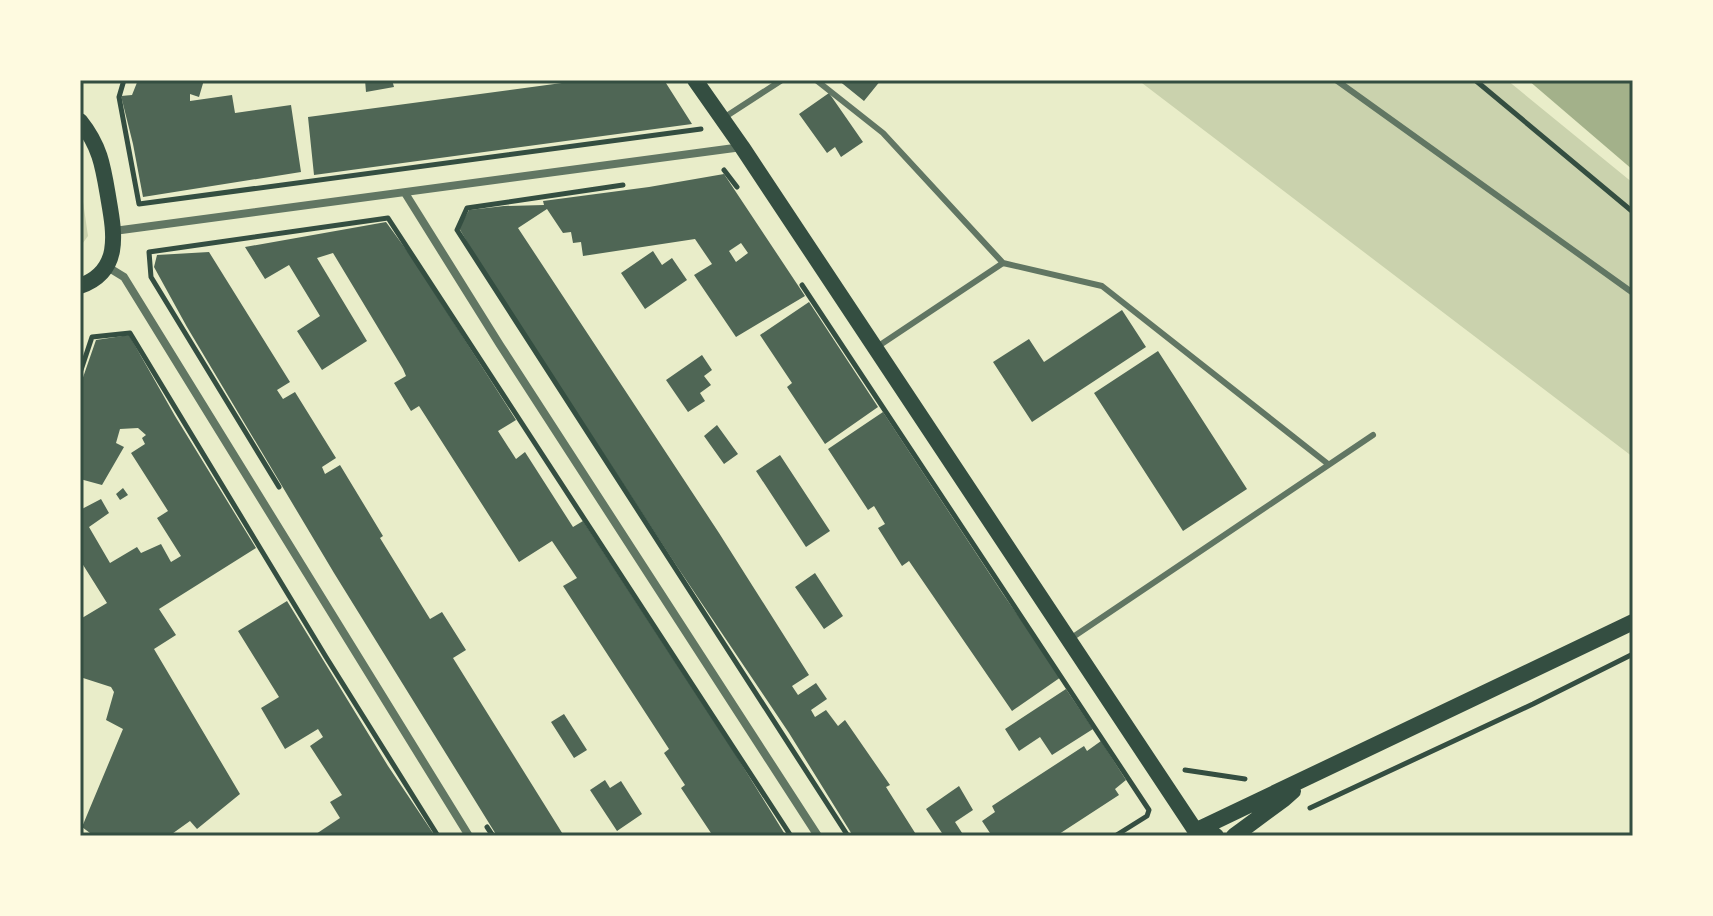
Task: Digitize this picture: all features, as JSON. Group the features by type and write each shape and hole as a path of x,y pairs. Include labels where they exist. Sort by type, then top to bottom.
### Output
{"main road":[{"path":"695,80 1070,639 1193,834"},
{"path":"80,121 99,150 114,231 113,247 106,266 90,282 80,286"},
{"path":"1193,834 1633,622"},
{"path":"1234,836 1303,781"},
{"path":"1193,834 1209,832 1216,836"}],"street":[{"path":"114,231 742,147"},
{"path":"405,193 818,836"},
{"path":"106,266 124,277 469,836"}],"lane":[{"path":"722,118 782,80"},
{"path":"816,80 883,133 1003,263 1102,286 1328,464"},
{"path":"1336,80 1633,293"},
{"path":"875,349 1003,263"},
{"path":"1070,639 1373,435"}],"path":[{"path":"124,80 119,97 139,204 693,131"},
{"path":"1475,80 1633,212"},
{"path":"722,170 737,187"},
{"path":"632,184 467,208 457,230 848,836"},
{"path":"149,252 388,218 791,836"},
{"path":"799,279 1149,810 1147,816 1115,836"},
{"path":"80,373 92,337 130,333 438,836"},
{"path":"1306,809 1633,654"},
{"path":"1185,770 1243,780 1257,773"}],"shaded area":[{"path":"1138,80 1507,80 1633,183 1633,457"},
{"path":"1528,80 1633,80 1633,170"},
{"path":"80,181 88,236 80,247"}],"building":[{"path":"138,80 204,80 199,97 190,94 190,101 232,95 235,113 291,105 301,172 143,197 121,96 132,95"},
{"path":"365,80 392,80 394,87 366,92"},
{"path":"584,80 664,80 692,124 314,175 308,117"},
{"path":"838,80 881,80 864,101"},
{"path":"829,93 863,142 841,157 835,147 827,153 799,114"},
{"path":"724,174 805,296 736,337 694,275 712,264 695,239 583,256 581,242 573,243 571,232 563,233 547,209 518,228 809,675 792,686 798,695 816,683 827,699 811,710 815,717 826,710 838,726 845,720 890,785 886,787 917,836 853,836 459,228 469,210 544,205 543,201","holes":["741,243 748,253 736,262 729,251"]},
{"path":"386,222 516,420 498,431 516,459 525,452 573,527 583,521 786,836 713,836 681,788 685,785 664,753 669,749 563,586 577,578 552,541 519,562 419,406 411,411 394,383 406,376 403,369 333,253 317,258 367,341 322,370 297,331 320,316 289,265 265,279 245,247"},
{"path":"653,251 662,265 672,258 687,280 645,309 621,273"},
{"path":"209,252 290,382 277,390 283,399 295,392 336,458 322,467 325,474 340,465 430,619 442,612 466,650 453,658 564,836 497,836 334,573 154,267 157,255"},
{"path":"809,302 878,407 825,444 787,387 792,383 760,335"},
{"path":"1122,310 1146,347 1032,422 993,362 1029,339 1044,362"},
{"path":"129,335 256,548 159,609 176,635 154,649 240,794 197,829 190,821 169,836 94,836 82,827 123,729 106,720 114,692 111,687 80,677 80,617 107,603 80,560 80,510 101,499 109,513 89,527 110,563 137,547 141,553 161,544 171,562 181,556 157,518 168,511 131,453 145,444 142,438 146,435 138,428 120,429 116,443 124,447 102,485 80,479 80,386 96,340"},
{"path":"1158,351 1247,489 1183,531 1094,393"},
{"path":"702,355 712,370 704,376 711,385 700,393 705,401 688,412 666,380"},
{"path":"883,412 1061,677 1012,711 909,561 902,566 878,528 885,524 874,506 868,510 828,449"},
{"path":"717,425 738,454 724,464 704,436"},
{"path":"780,455 830,531 806,547 756,471"},
{"path":"123,488 128,495 120,500 116,494"},
{"path":"815,573 843,616 824,629 795,587"},
{"path":"287,601 388,766 435,836 313,836 340,818 330,802 342,795 310,746 323,737 318,729 285,749 261,708 279,697 238,631"},
{"path":"1066,689 1093,729 1052,755 1040,737 1019,751 1005,729"},
{"path":"564,714 587,750 574,758 551,722"},
{"path":"1101,741 1126,780 1115,789 1119,795 1056,836 992,836 982,821 995,812 992,806 1084,746 1087,751"},
{"path":"605,780 610,788 621,781 642,814 617,831 590,790"},
{"path":"959,786 973,810 955,822 964,836 944,836 926,809"}]}
